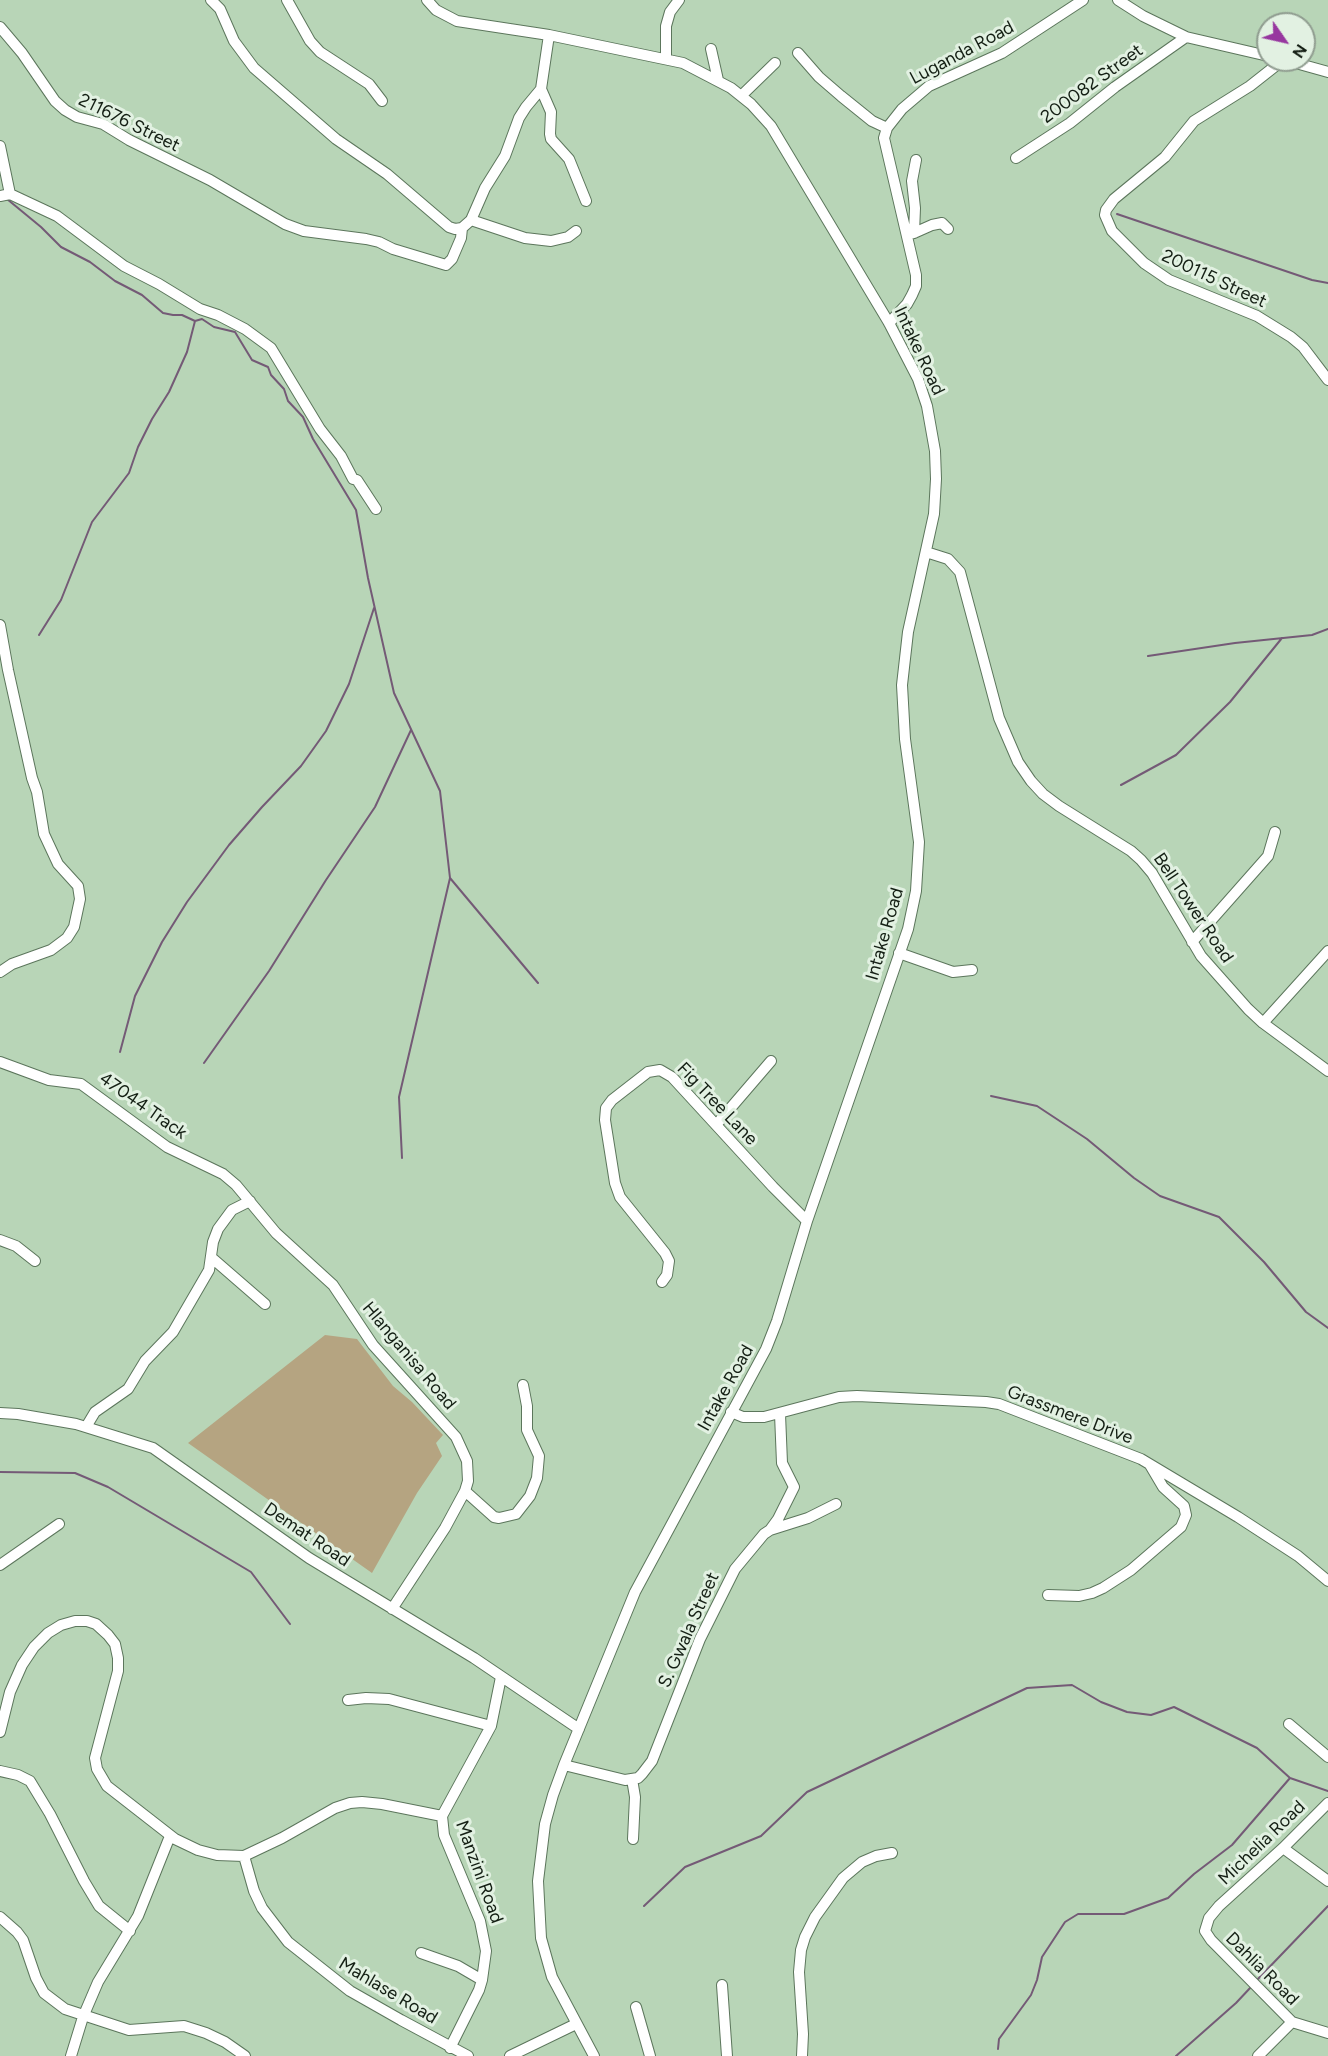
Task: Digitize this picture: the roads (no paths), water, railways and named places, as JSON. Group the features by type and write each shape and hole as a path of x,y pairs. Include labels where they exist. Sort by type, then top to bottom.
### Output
{"street":[{"path":"211,0 220,9 234,41 254,68 336,139 387,174 449,227 455,229 462,228 471,220 485,188 505,156 519,118 541,89 549,35"},
{"path":"287,0 306,34 320,52 369,84 382,101"},
{"name":"Intake Road","path":"427,0 436,10 457,21 549,35 683,63 718,80 741,96 771,126 889,323 918,379 932,430 936,479 934,514 908,632 902,685 905,739 920,842 916,891 908,928 807,1221 770,1340 635,1592 564,1765 545,1824 539,1860 540,1938 552,1977 594,2056"},
{"path":"666,58 666,26 670,12 680,0"},
{"name":"Luganda Road","path":"887,128 902,109 929,86 1002,53 1083,0"},
{"path":"1118,0 1143,16 1186,37 1256,53"},
{"name":"211676 Street","path":"0,27 65,110 77,117 103,124 129,140 210,180 294,228 379,242 393,249 446,265 452,259 461,238 462,228"},
{"name":"200082 Street","path":"1016,158 1070,123 1115,87 1186,37"},
{"path":"711,49 718,80"},
{"path":"798,53 819,77 841,96 872,121 887,128 884,138 911,234 916,275 916,286 907,304 889,323"},
{"path":"741,96 775,63"},
{"name":"200115 Street","path":"1268,72 1194,121 1165,157 1114,199 1105,215 1121,242 1144,263 1169,280 1257,316 1291,337 1309,354 1328,380"},
{"path":"541,89 551,112 551,139 569,159 586,201"},
{"path":"0,146 5,195 57,216 124,266 200,309 218,315 245,329 271,348 320,429 376,509"},
{"path":"911,234 915,208 912,181 916,160"},
{"path":"471,220 525,238 551,240 568,237 576,231"},
{"path":"911,234 932,225 942,224 948,229"},
{"name":"Bell Tower Road","path":"926,552 948,559 960,572 999,718 1024,772 1043,794 1131,851 1141,860 1152,873 1202,956 1263,1023 1328,1071"},
{"path":"0,625 16,708 37,792 44,834 58,864 78,886 80,899 74,927 68,938 51,950 12,964 0,972"},
{"path":"1192,942 1268,856 1275,832"},
{"path":"1263,1023 1328,951"},
{"path":"899,953 953,972 972,970"},
{"path":"716,1125 771,1061"},
{"name":"47044 Track","path":"0,1062 49,1080 81,1084 167,1147 198,1161"},
{"name":"Fig Tree Lane","path":"662,1282 669,1269 669,1261 620,1197 615,1183 605,1120 606,1107 612,1100 648,1072 660,1070 672,1077 780,1195 807,1221"},
{"name":"Hlanganisa Road","path":"198,1161 223,1174 236,1185 276,1233 333,1285 373,1345 456,1437 467,1461 468,1481 465,1491 445,1528 392,1609"},
{"path":"86,1427 95,1412 128,1389 145,1361 173,1332 209,1270 216,1234 225,1217 232,1210 250,1202"},
{"path":"0,1240 16,1245 35,1261"},
{"path":"212,1258 265,1304"},
{"path":"465,1491 494,1517 499,1518 516,1514 530,1496 540,1462 537,1449 527,1430 527,1406 523,1385"},
{"name":"Grassmere Drive","path":"731,1412 753,1418 780,1414 838,1397 987,1402 1010,1408 1150,1465 1288,1550 1328,1581"},
{"name":"Demat Road","path":"0,1413 48,1418 86,1427 153,1449 317,1563 444,1640 579,1729"},
{"path":"770,1530 794,1487 782,1463 780,1414"},
{"path":"1047,1595 1079,1596 1103,1588 1126,1574 1180,1527 1186,1515 1184,1506 1163,1487 1150,1465"},
{"name":"S. Gwala Street","path":"632,1779 642,1774 652,1761 700,1639 729,1580 747,1554 770,1530 808,1518 836,1504"},
{"path":"0,1565 59,1524"},
{"path":"0,1732 10,1692 33,1647 61,1625 75,1621 87,1621 96,1624 108,1635 115,1644 118,1658 118,1671 95,1758 97,1769 107,1786 170,1836 198,1850 217,1855 244,1856 282,1838 335,1808 350,1803 382,1804 442,1816"},
{"name":"Manzini Road","path":"450,2048 482,1980 486,1950 484,1934 444,1834 442,1816 491,1726 501,1677"},
{"path":"348,1700 389,1699 491,1726"},
{"path":"1289,1724 1328,1757"},
{"path":"564,1765 613,1778 632,1779 635,1797 633,1839"},
{"path":"0,1771 18,1775 30,1781 99,1906 130,1931"},
{"name":"Michelia Road","path":"1219,1906 1283,1848 1328,1803"},
{"path":"71,2056 83,2017 98,1982 138,1916 170,1836"},
{"path":"1283,1848 1328,1881"},
{"path":"802,2056 799,1972 805,1937 815,1917 843,1878 862,1862 892,1853"},
{"name":"Mahlase Road","path":"244,1856 254,1891 262,1908 288,1942 350,1991 468,2056"},
{"name":"Dahlia Road","path":"1219,1906 1205,1926 1207,1935 1292,2022 1328,2033"},
{"path":"0,1917 23,1940 36,1978 44,1993 65,2009 83,2017 129,2030 184,2026 225,2042 245,2056"},
{"path":"421,1953 458,1966 482,1980"},
{"path":"722,1985 727,2056"},
{"path":"636,2007 650,2056"},
{"path":"1258,2056 1292,2022"},
{"path":"510,2056 576,2024"}],"waterway":[{"path":"7,199 61,247 90,262 115,281 142,295 163,313 182,315 195,321 202,319 214,327 235,332 252,360 268,367 271,375 284,389 288,401 303,417 313,439 356,510 368,578 394,693 440,791 450,878 399,1097 402,1158"},
{"path":"1117,214 1312,280 1328,283"},
{"path":"39,635 61,600 92,522 129,473 138,447 169,392 187,352 195,321"},
{"path":"120,1052 135,996 162,942 187,902 229,845 301,766 326,731 349,684 374,608"},
{"path":"1148,656 1235,643 1312,635 1328,629"},
{"path":"1121,785 1176,755 1230,702 1282,638"},
{"path":"204,1063 269,971 375,807 411,730"},
{"path":"450,878 538,983"},
{"path":"991,1096 1037,1106 1087,1139 1134,1178 1160,1196 1219,1217 1264,1262 1306,1312 1328,1328"},
{"path":"0,1472 75,1473 108,1487 251,1572 290,1624"},
{"path":"644,1906 685,1867 761,1836 807,1792 1027,1688 1072,1685 1101,1702 1127,1712 1151,1715 1174,1707 1257,1748 1290,1778 1328,1791"},
{"path":"998,2049 999,2039 1031,1995 1042,1957 1065,1922 1078,1914 1124,1914 1168,1898 1194,1874 1232,1845 1290,1778"},
{"path":"1257,1980 1328,1906"},
{"path":"1176,2056 1251,1987"}]}
